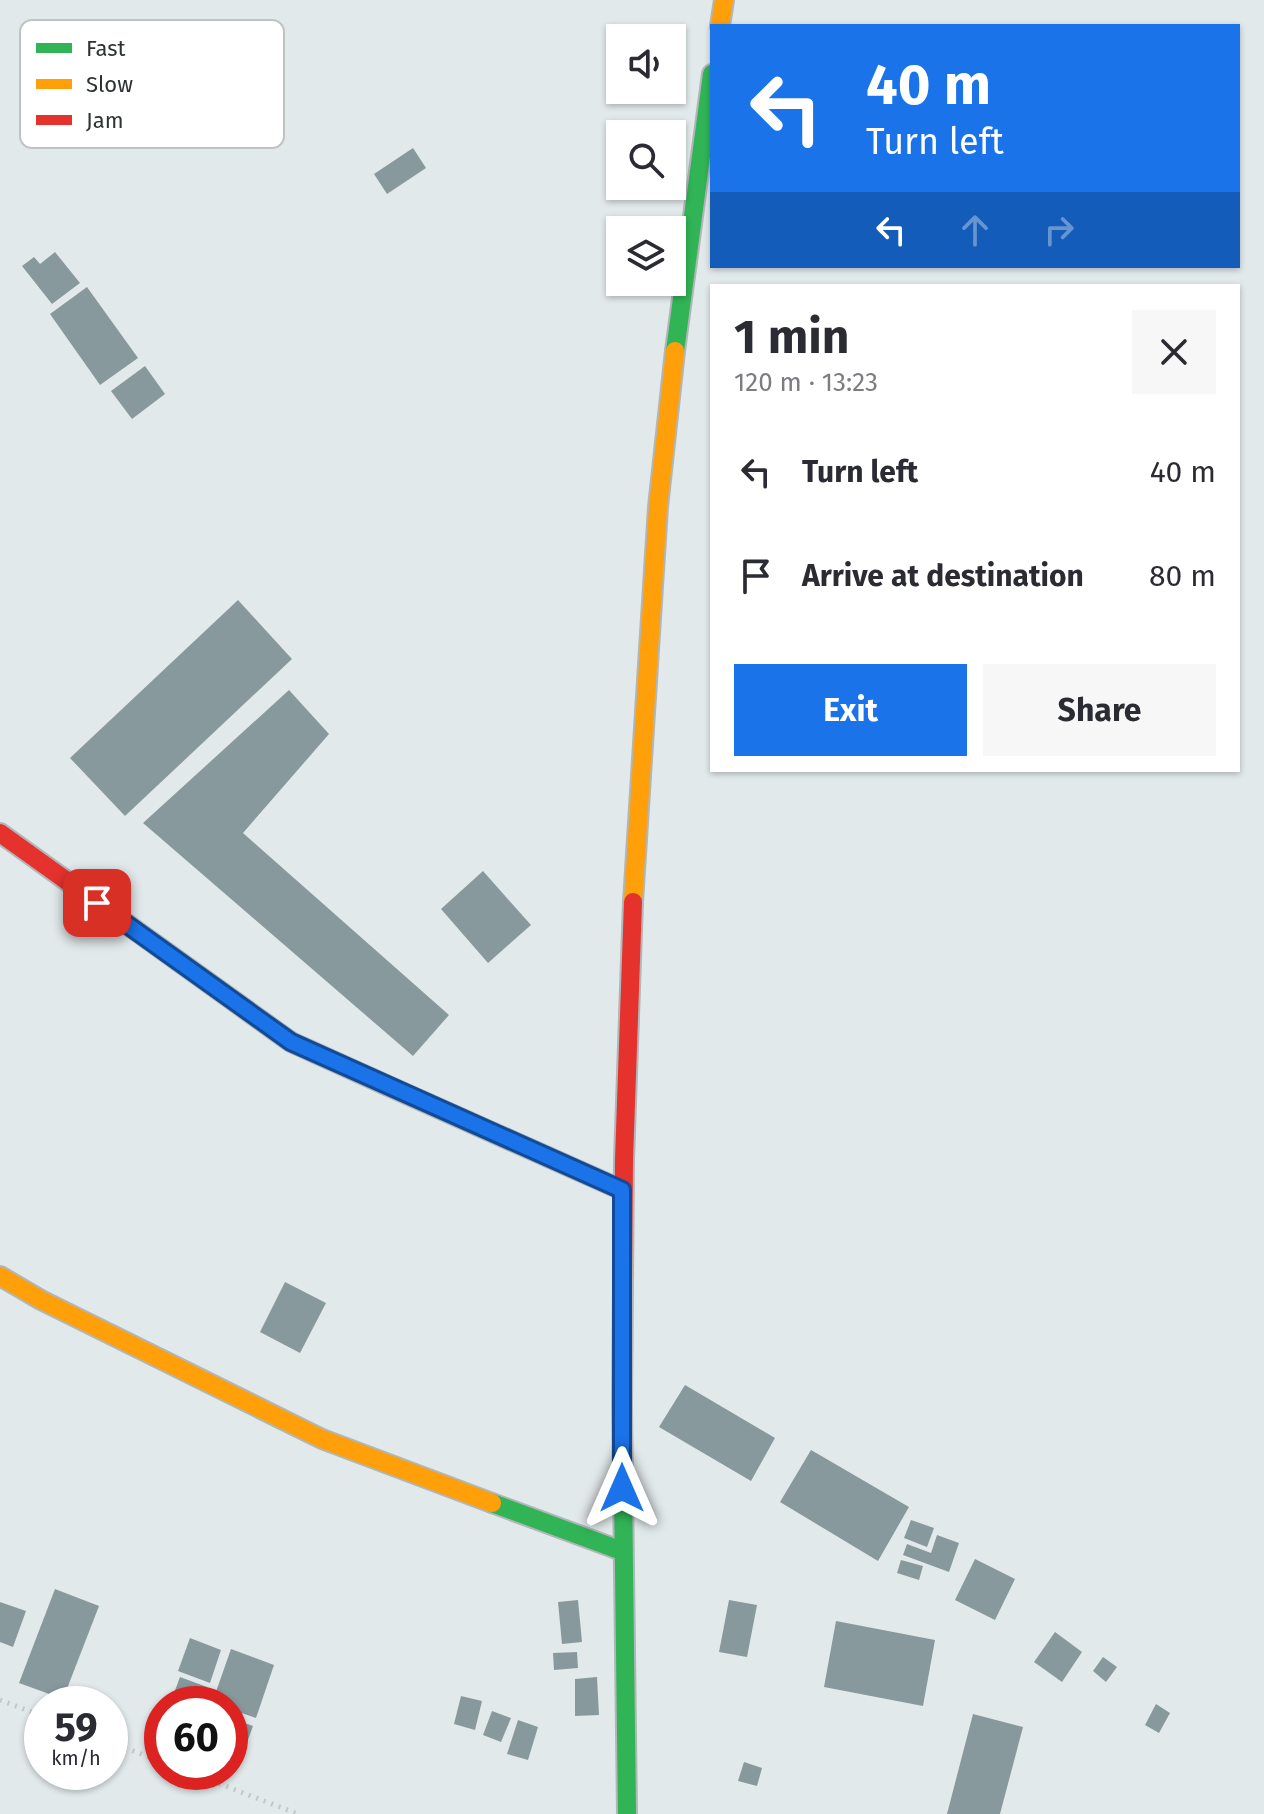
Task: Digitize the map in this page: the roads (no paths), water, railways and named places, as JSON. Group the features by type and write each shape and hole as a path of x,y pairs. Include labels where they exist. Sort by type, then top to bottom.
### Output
{"main road":[{"path":"720,24 724,0"},
{"path":"627,1814 622,1551 622,1190 633,867 670,384 710,89"},
{"path":"0,833 291,1042 622,1190"},
{"path":"0,1276 41,1300 322,1439 622,1551"}]}
